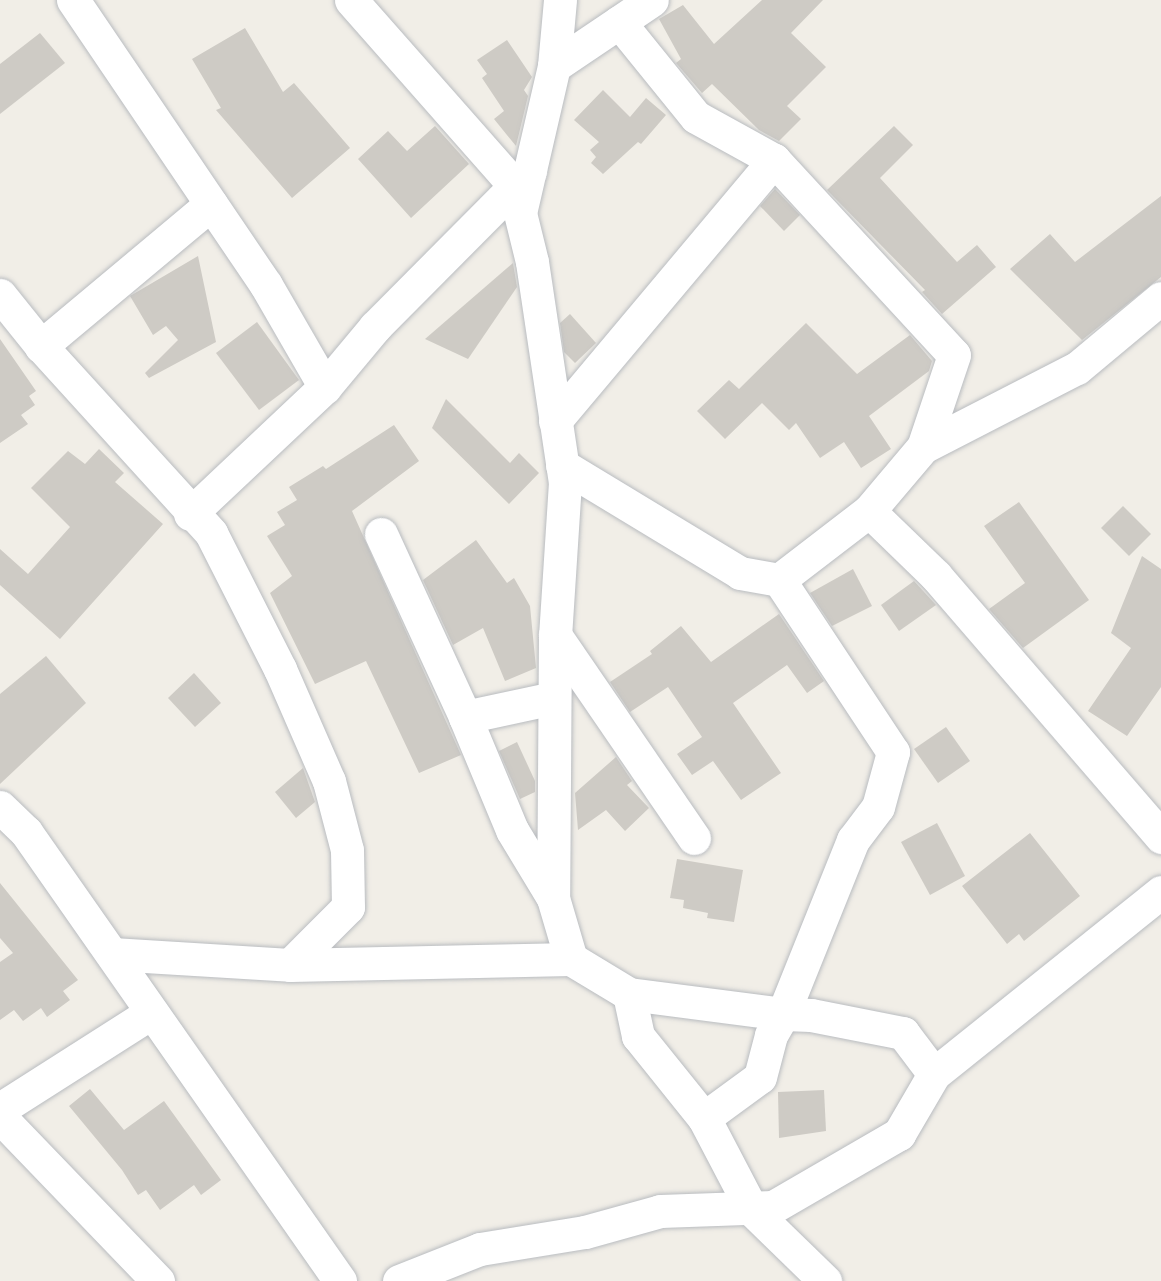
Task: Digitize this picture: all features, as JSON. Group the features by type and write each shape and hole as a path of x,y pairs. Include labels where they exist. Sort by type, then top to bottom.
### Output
{"street":[{"path":"73,0 266,285 325,387"},
{"path":"351,0 521,177"},
{"path":"553,898 555,635 565,483 532,262 520,213 521,177 554,66 560,0"},
{"path":"554,66 652,0"},
{"path":"619,22 696,117 774,160 954,356 923,447 869,511 779,580"},
{"path":"555,421 774,160"},
{"path":"190,514 325,387 375,327 521,177"},
{"path":"41,346 211,204"},
{"path":"0,295 41,346 190,514 211,533 280,669 329,781 347,850 348,907 290,964"},
{"path":"923,447 1077,369 1161,298"},
{"path":"562,465 740,573 779,580 893,752 878,807 853,840 783,1014 771,1035 760,1077 704,1118"},
{"path":"869,511 936,576 1161,837"},
{"path":"381,534 465,717 512,830 553,898 571,959"},
{"path":"555,635 694,838"},
{"path":"465,717 554,698"},
{"path":"0,807 27,832 340,1281"},
{"path":"399,1281 480,1250 585,1232 660,1211 752,1210 773,1207 899,1134 934,1074 1161,892"},
{"path":"112,954 290,964 571,959 629,994 783,1014 812,1015 903,1033 934,1074"},
{"path":"629,994 638,1036 704,1118 752,1210 825,1281"},
{"path":"0,1109 152,1012"},
{"path":"0,1117 158,1281"}],"building":[{"path":"762,0 823,0 791,33 826,67 787,106 801,119 779,141 759,130 712,84 702,93 676,63 681,59 659,19 683,5 714,44"},
{"path":"245,28 283,92 294,83 350,148 292,198 216,110 221,108 192,59"},
{"path":"40,33 65,63 0,114 0,64"},
{"path":"507,40 532,77 524,90 528,96 516,146 494,119 504,111 482,78 487,74 477,60"},
{"path":"603,90 630,117 646,98 666,115 641,144 638,142 603,174 591,163 596,157 590,150 599,142 574,120"},
{"path":"435,126 469,164 411,218 358,159 388,131 407,151"},
{"path":"894,126 913,145 880,178 957,262 977,245 996,267 942,314 922,292 925,290 827,190"},
{"path":"775,189 800,215 784,231 760,206"},
{"path":"1161,196 1161,277 1082,340 1010,269 1050,234 1075,262"},
{"path":"198,256 216,342 149,378 145,373 178,340 166,326 153,335 130,296"},
{"path":"513,263 517,287 468,359 425,339"},
{"path":"570,314 596,343 575,363 564,352 560,323"},
{"path":"257,322 299,380 259,410 216,353"},
{"path":"806,323 857,374 910,335 932,361 929,371 869,416 891,449 861,468 844,442 820,458 796,423 789,430 762,403 725,439 697,411 729,380 739,389"},
{"path":"0,339 36,391 29,396 35,405 21,415 28,424 0,443"},
{"path":"446,399 510,463 519,453 539,473 509,504 432,428"},
{"path":"394,425 419,461 352,511 461,755 419,773 366,661 315,684 270,593 292,576 267,536 285,525 277,512 297,500 289,487 323,466 326,469"},
{"path":"99,449 124,473 115,482 163,524 60,639 0,585 0,549 28,574 70,527 31,488 68,451 85,464"},
{"path":"1019,502 1089,600 1023,648 989,609 1025,583 984,526"},
{"path":"1123,506 1151,534 1129,556 1101,528"},
{"path":"476,540 507,583 514,578 530,606 536,668 505,681 483,628 453,645 423,580"},
{"path":"1142,556 1161,569 1161,687 1127,736 1088,711 1131,648 1111,633"},
{"path":"853,569 872,606 832,626 810,593"},
{"path":"914,581 936,605 899,631 881,605"},
{"path":"779,614 824,681 807,693 787,665 733,703 781,773 741,800 713,761 692,775 677,754 702,737 668,687 630,712 610,682 652,654 650,651 681,626 711,662"},
{"path":"46,656 86,703 0,784 0,694"},
{"path":"194,673 221,703 195,727 168,698"},
{"path":"946,727 970,761 938,783 914,749"},
{"path":"517,742 535,781 535,792 520,799 499,751"},
{"path":"616,757 632,781 627,785 649,808 625,831 606,810 578,830 575,793"},
{"path":"303,768 315,802 296,818 275,792"},
{"path":"937,823 965,876 930,895 901,842"},
{"path":"1030,833 1080,896 1024,941 1019,934 1007,944 962,886"},
{"path":"677,859 743,870 734,922 707,918 708,913 683,908 684,900 670,898"},
{"path":"0,883 78,980 63,991 70,1000 47,1017 41,1008 23,1021 14,1010 0,1020 0,962 13,953 0,938"},
{"path":"90,1089 124,1130 164,1101 221,1180 201,1195 194,1185 160,1210 146,1190 138,1195 122,1170 69,1106"},
{"path":"824,1090 826,1131 779,1138 778,1092"}]}
